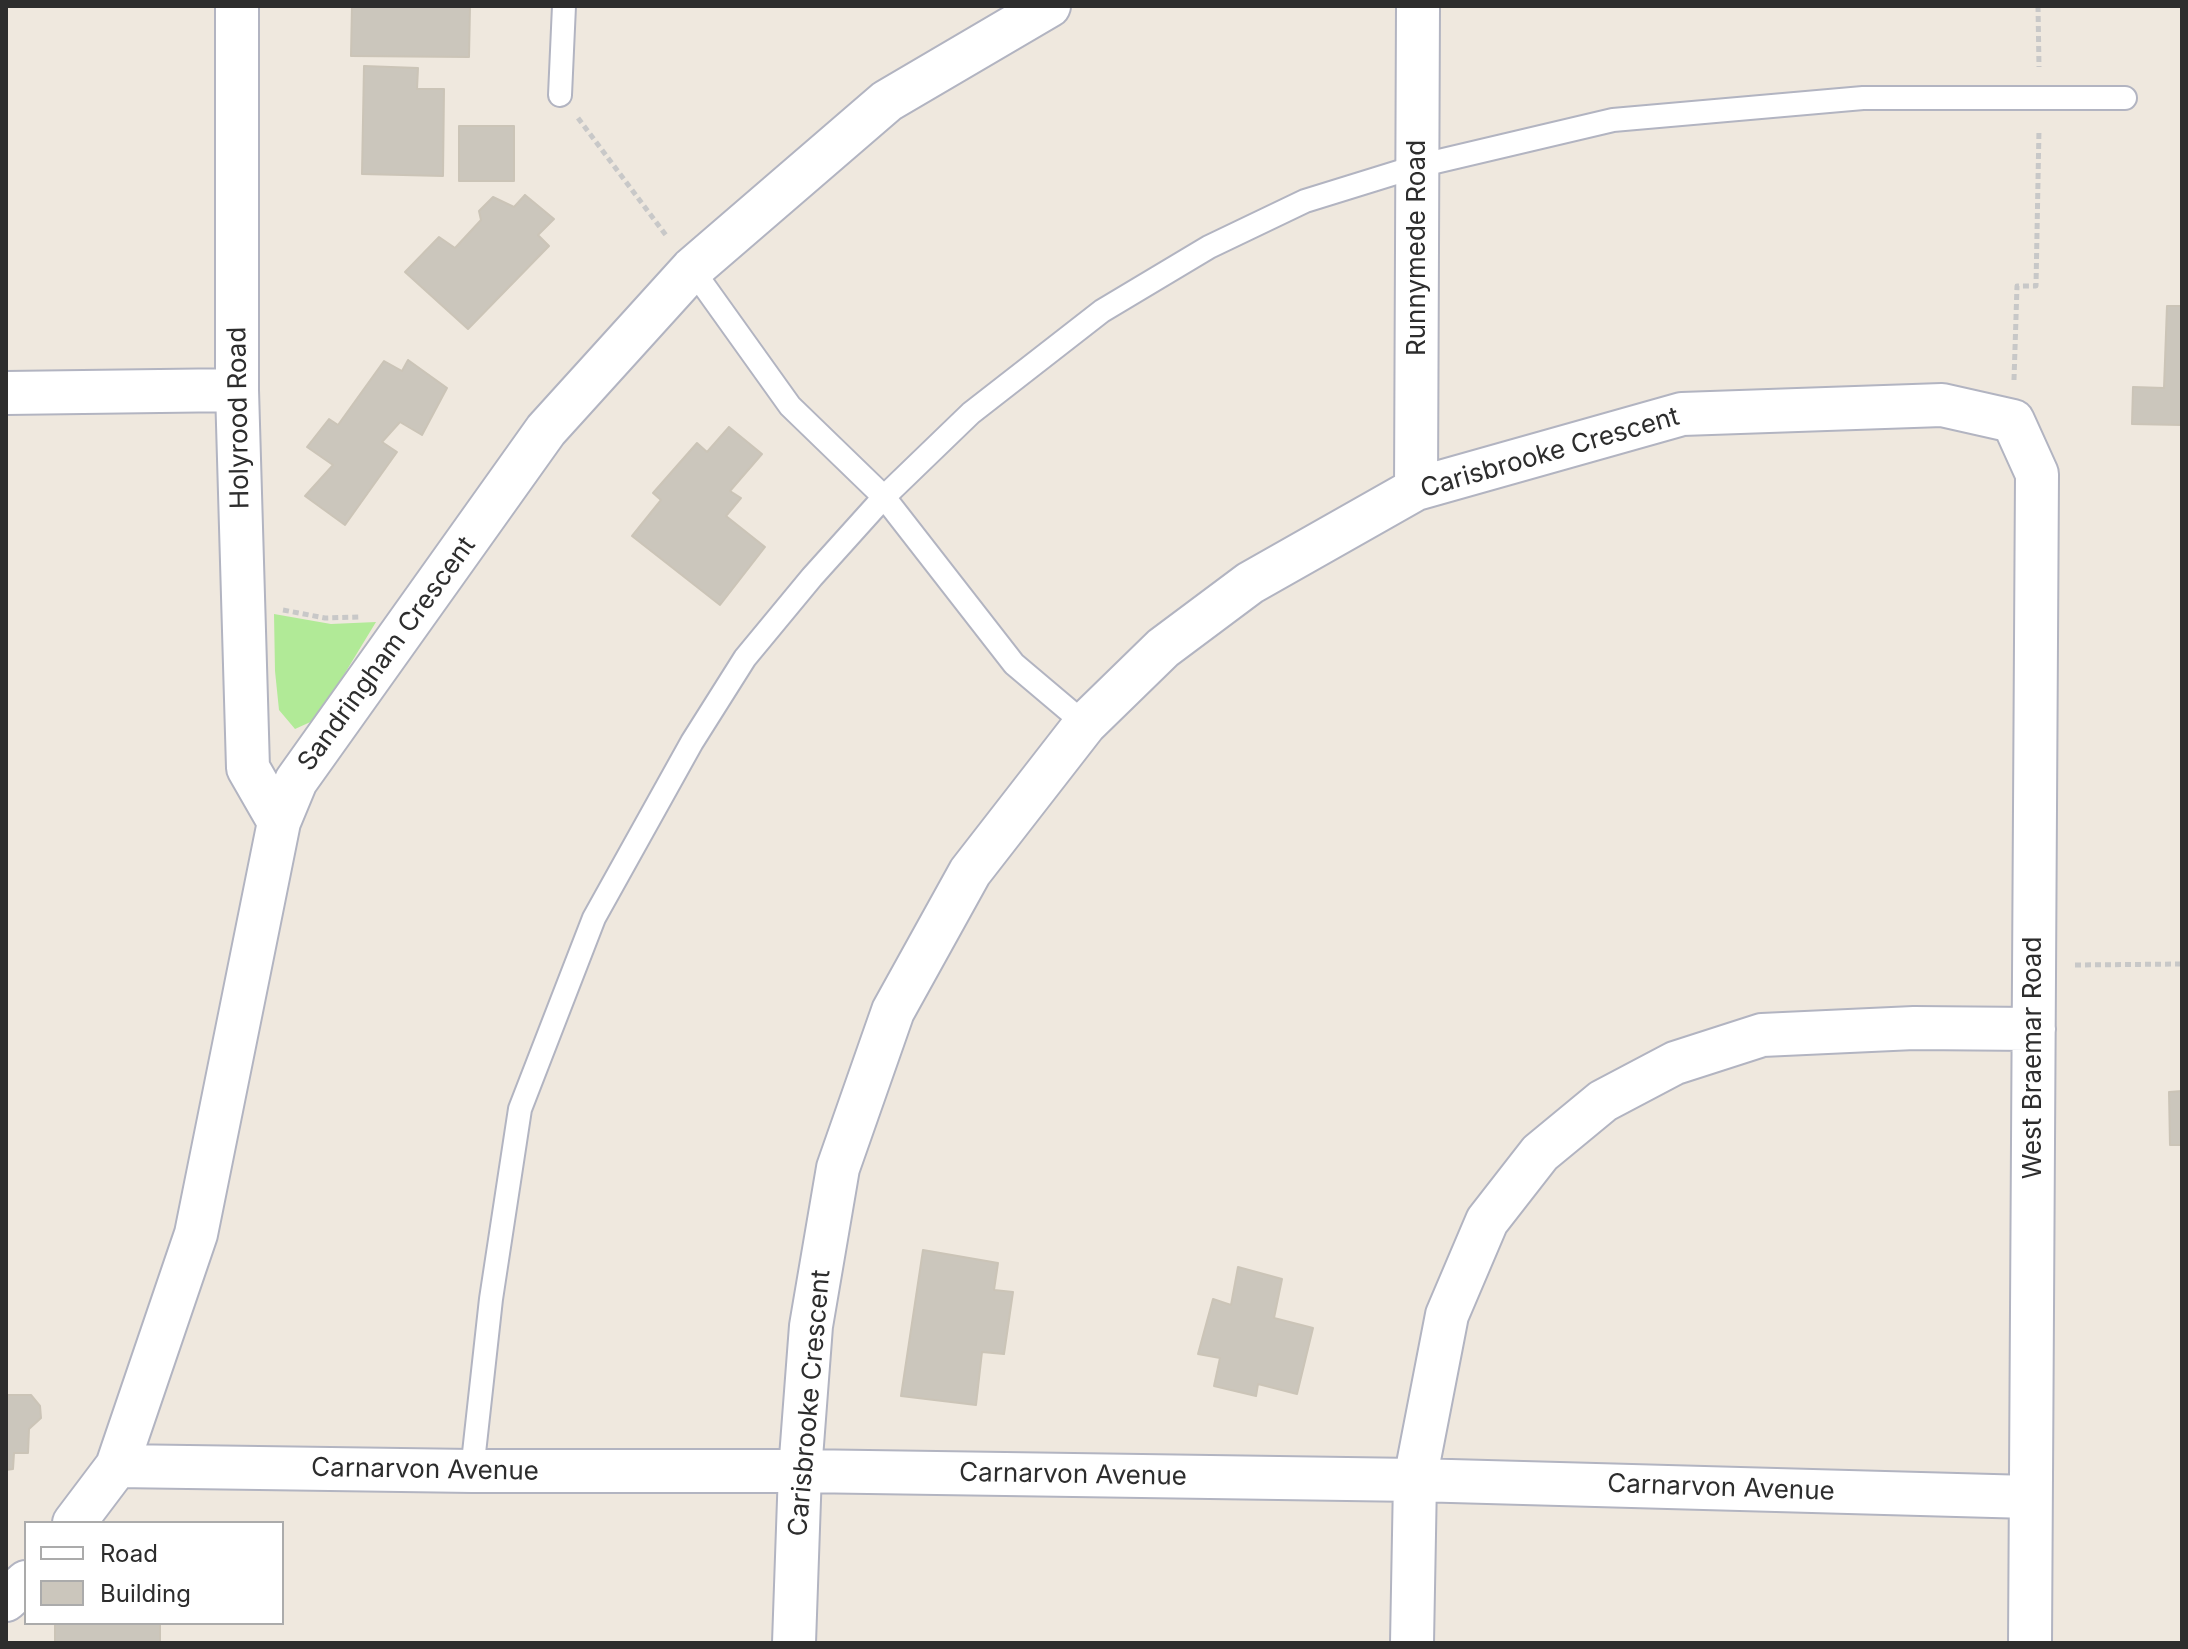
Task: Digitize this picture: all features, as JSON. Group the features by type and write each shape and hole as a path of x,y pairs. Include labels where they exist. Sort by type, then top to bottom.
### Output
{"street":[{"name":"Holyrood Road","path":"237,6 237,390 248,768 279,822"},
{"name":"Sandringham Crescent","path":"76,1521 117,1466 196,1234 279,822 296,781 546,430 692,269 887,101 1049,6"},
{"name":"Runnymede Road","path":"1416,489 1418,6"},
{"path":"6,393 237,390"},
{"name":"Carisbrooke Crescent","path":"794,1643 800,1471 811,1326 838,1168 893,1011 970,872 1085,724 1163,648 1250,583 1416,489 1682,414 1942,405 2013,421"},
{"name":"West Braemar Road","path":"2013,421 2037,474 2030,1643"},
{"path":"1412,1643 1415,1480 1447,1315 1487,1221 1540,1153 1603,1101 1675,1063 1762,1035 1914,1028 2034,1029"},
{"name":"Carnarvon Avenue","path":"117,1466 1415,1480 2029,1497"},
{"path":"6,1600 24,1584"}],"lane":[{"path":"560,95 564,6"},
{"path":"472,1471 491,1299 520,1109 594,918 692,742 745,658 884,497 971,413 1102,311 1209,247 1305,201 1418,166 1613,120 1863,98 2125,98"},
{"path":"692,269 790,406 884,497 1014,664 1085,724"}],"path":[{"path":"2013,421 2017,286 2036,286 2038,6"},
{"path":"560,95 692,269"},
{"path":"243,590 280,609 325,618 418,613"},
{"path":"2034,965 2182,964"}],"green space":[{"path":"274,614 331,624 376,622 317,719 295,729 279,710"}],"building":[{"path":"352,6 470,6 469,57 351,56"},
{"path":"364,66 418,68 417,89 444,89 443,176 362,174"},
{"path":"459,126 514,126 514,181 459,181"},
{"path":"525,195 554,219 538,235 549,246 468,329 405,272 439,237 455,248 481,220 479,211 493,197 514,207"},
{"path":"2167,306 2182,306 2182,425 2132,424 2133,387 2164,388"},
{"path":"408,360 447,388 422,435 400,422 382,442 397,452 345,525 305,496 333,465 307,447 329,419 338,425 384,361 402,371"},
{"path":"729,427 762,454 730,491 741,498 726,516 765,547 720,605 632,536 661,500 653,493 697,443 707,452"},
{"path":"2182,1091 2182,1145 2170,1145 2169,1092"},
{"path":"923,1250 998,1263 994,1290 1013,1292 1004,1354 982,1352 976,1405 901,1396"},
{"path":"1238,1267 1282,1279 1274,1318 1313,1328 1297,1394 1258,1384 1256,1396 1214,1386 1220,1358 1198,1354 1213,1299 1231,1305"},
{"path":"6,1395 31,1395 40,1406 41,1418 29,1429 28,1453 14,1453 13,1469 6,1470"},
{"path":"55,1625 160,1625 160,1643 55,1643"}]}
